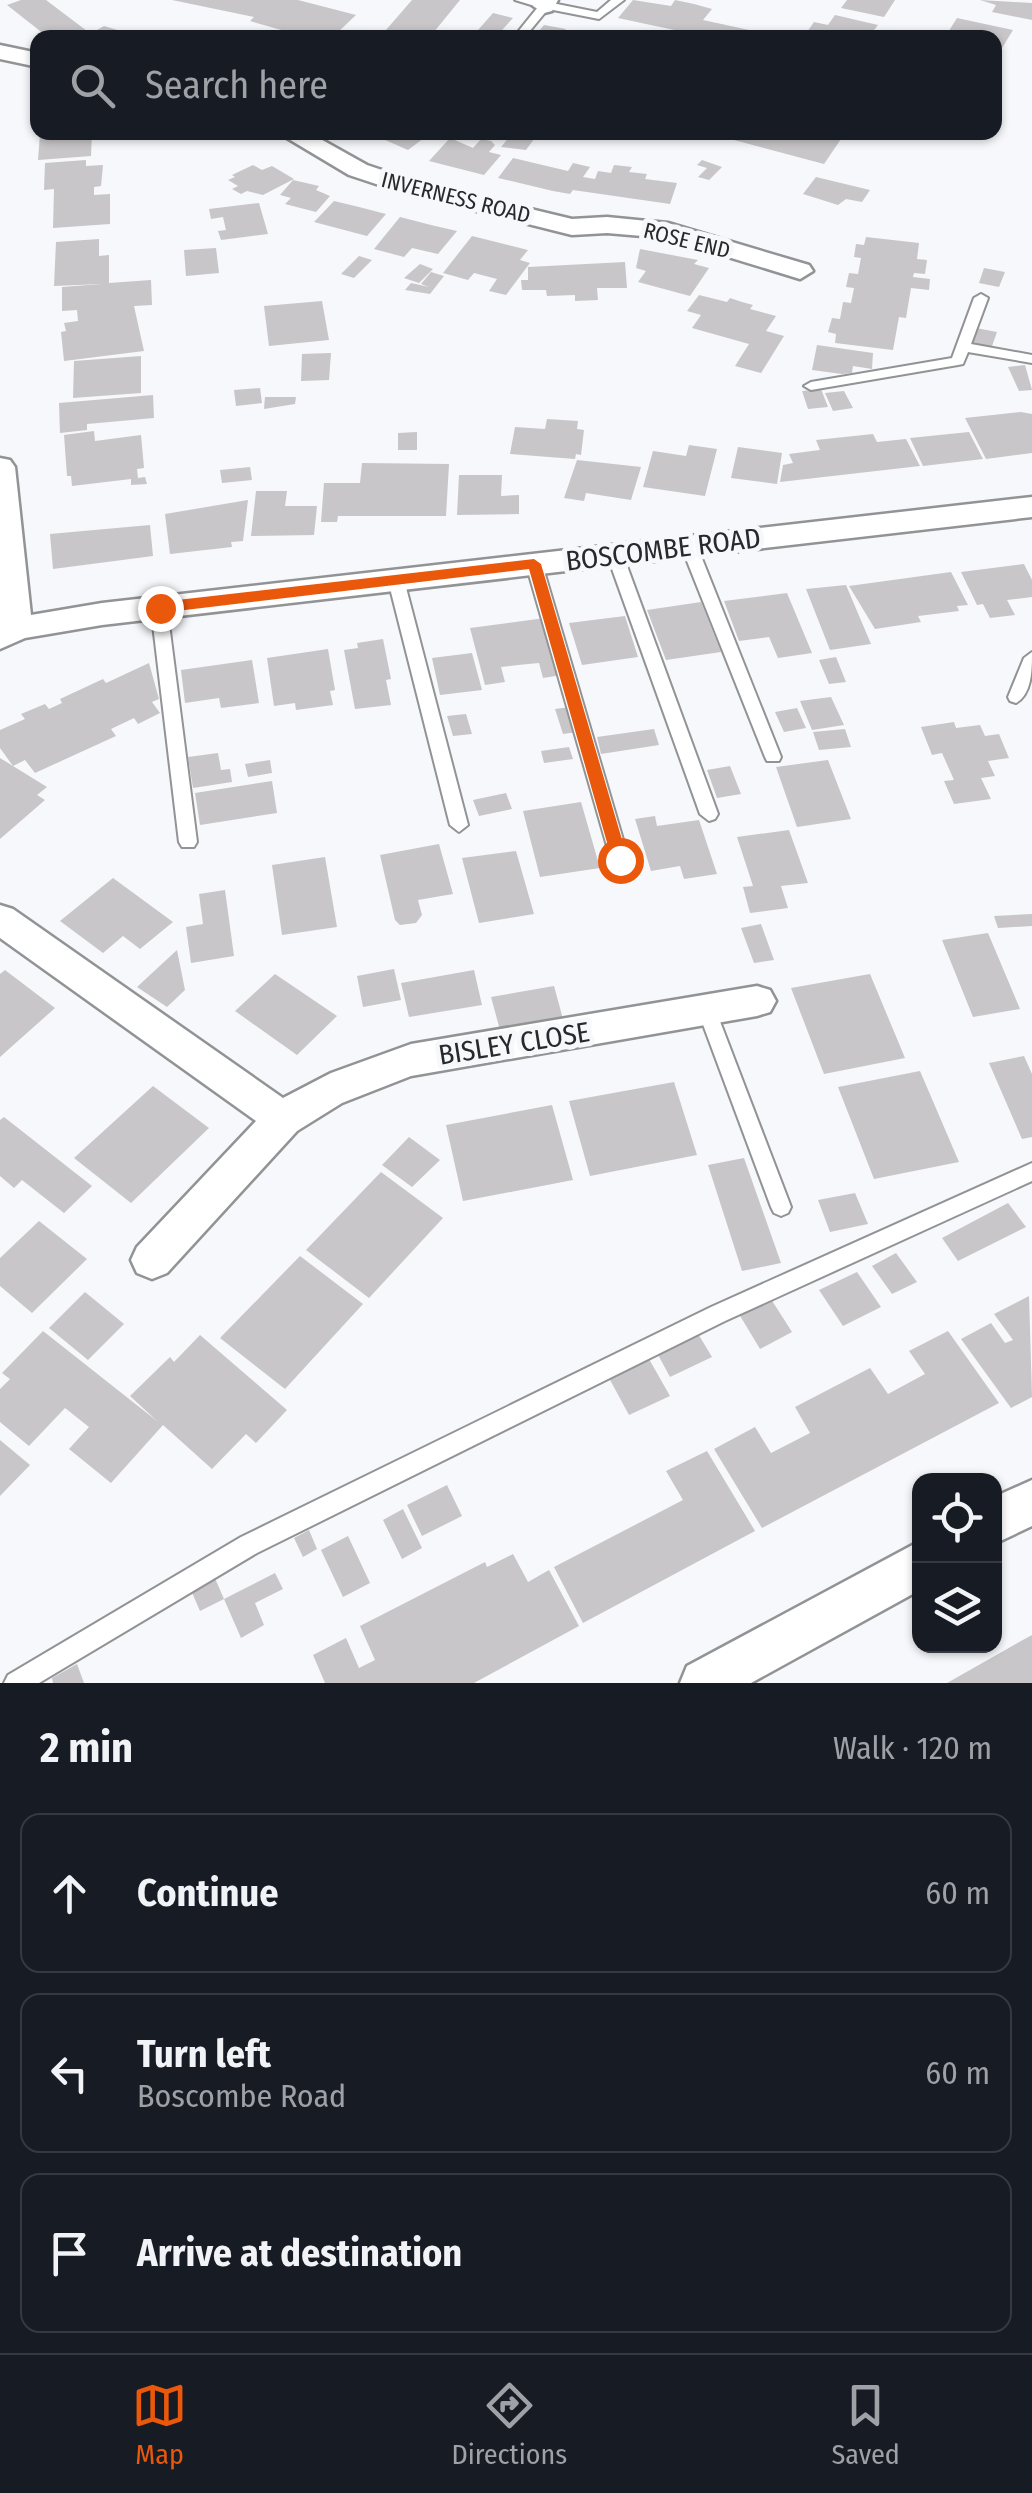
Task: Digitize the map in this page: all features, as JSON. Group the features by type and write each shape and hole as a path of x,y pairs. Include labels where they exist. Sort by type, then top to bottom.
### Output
{"street":[{"path":"0,52 30,58"},
{"name":"INVERNESS ROAD","path":"304,140 378,178 572,227"},
{"name":"ROSE END","path":"572,227 607,225 668,231 800,271"},
{"path":"0,468 9,633"},
{"name":"BOSCOMBE ROAD","path":"9,633 160,608 1032,507"},
{"path":"0,918 283,1119"},
{"name":"BISLEY CLOSE","path":"152,1260 283,1119 312,1098 342,1084 411,1060 757,1001"},
{"path":"1002,1518 1032,1502"},
{"path":"704,1683 912,1568"}],"lane":[{"path":"521,0 600,16 618,0"},
{"path":"524,30 546,3"},
{"path":"811,386 958,362 981,298"},
{"path":"964,347 1032,359"},
{"path":"689,546 773,758"},
{"path":"614,555 709,814"},
{"path":"534,564 620,860"},
{"path":"396,580 460,825"},
{"path":"160,608 188,842"},
{"path":"1016,697 1032,658"},
{"path":"708,1011 781,1207"},
{"path":"16,1683 266,1536 718,1314 1032,1172"}],"building":[{"path":"21,0 46,0 86,30 39,30 7,5"},
{"path":"172,0 298,0 356,15 340,30 282,30 250,21 254,17"},
{"path":"412,0 460,0 436,30 386,30"},
{"path":"633,0 671,6 675,0 712,9 703,20 749,30 674,30 618,18"},
{"path":"847,0 895,0 884,17 841,8"},
{"path":"980,0 1032,3 1032,20 992,12 996,5"},
{"path":"493,13 513,18 502,30 478,30"},
{"path":"835,15 878,25 874,30 808,30 814,22 828,25"},
{"path":"957,18 1013,30 1002,48 1002,30 950,30"},
{"path":"544,25 566,29 565,30 540,30"},
{"path":"40,140 92,140 91,156 38,160"},
{"path":"385,140 421,140 408,150"},
{"path":"448,140 473,148 480,140 491,141 495,145 489,152 501,155 484,175 429,161"},
{"path":"507,140 533,140 526,150 501,147"},
{"path":"734,140 840,140 824,164"},
{"path":"513,158 568,171 573,163 590,167 583,177 595,179 598,171 611,173 614,165 632,167 629,172 647,174 645,179 677,183 670,204 573,190 570,194 498,178"},
{"path":"86,160 86,166 103,165 101,186 94,187 94,195 110,194 110,224 53,228 54,189 44,190 45,163"},
{"path":"702,160 722,167 709,180 698,177 707,168 697,165"},
{"path":"253,165 262,170 272,166 294,179 263,195 247,191 241,194 232,189 238,186 228,180 235,177 232,175"},
{"path":"816,177 870,190 862,202 846,199 838,205 803,194"},
{"path":"293,180 319,186 316,190 330,196 316,212 285,204 291,198 280,195"},
{"path":"334,201 386,214 367,236 314,222"},
{"path":"259,203 268,234 221,240 218,231 226,230 223,217 211,219 209,209"},
{"path":"400,217 457,231 438,254 412,248 404,257 374,249"},
{"path":"472,236 528,250 520,260 530,263 506,295 489,291 497,279 474,273 468,280 443,273"},
{"path":"866,237 919,243 917,259 927,260 925,274 914,273 913,277 930,279 929,290 911,288 906,318 899,317 893,350 835,343 836,334 828,332 832,318 840,319 843,302 851,303 854,288 846,287 849,273 858,274 861,258 854,257 856,244 864,245"},
{"path":"99,239 99,256 109,255 109,283 151,280 152,305 134,306 144,351 64,361 64,323 78,321 77,310 62,311 62,287 101,284 54,286 56,242"},
{"path":"216,248 219,273 186,276 184,250"},
{"path":"640,249 698,260 694,264 709,268 690,296 638,282 646,271 636,268"},
{"path":"359,256 372,260 354,278 341,274"},
{"path":"625,262 627,288 597,288 598,300 575,301 575,295 547,296 546,290 522,290 521,280 528,280 528,267"},
{"path":"420,264 433,269 419,283 404,278"},
{"path":"984,268 1005,272 999,287 979,283"},
{"path":"431,272 444,276 430,294 405,290 411,283 429,287 421,284"},
{"path":"699,295 727,302 730,298 776,316 766,331 784,336 761,373 735,366 749,344 692,328 701,315 687,311"},
{"path":"322,301 329,340 269,346 264,306"},
{"path":"976,328 997,332 991,349 971,345"},
{"path":"817,345 873,353 872,369 853,366 852,373 842,374 812,370"},
{"path":"331,353 329,380 301,381 302,354"},
{"path":"141,356 141,393 73,398 74,361"},
{"path":"1025,365 1032,390 1019,391 1008,367"},
{"path":"260,388 262,403 236,406 234,390"},
{"path":"821,389 828,407 808,409 802,391"},
{"path":"844,391 853,408 833,411 825,393"},
{"path":"153,395 154,418 87,424 87,430 60,433 59,403"},
{"path":"265,397 296,397 295,404 264,409"},
{"path":"1032,414 1032,453 986,459 965,418"},
{"path":"547,419 578,421 577,429 584,430 581,455 576,454 575,459 510,454 515,427 545,429"},
{"path":"94,431 95,441 141,435 144,468 137,469 138,478 145,477 147,484 131,485 131,479 72,486 71,476 67,476 64,435"},
{"path":"417,432 417,450 398,450 398,433"},
{"path":"969,432 983,459 923,466 910,438"},
{"path":"873,434 877,442 906,439 920,466 780,482 783,465 793,463 789,454 820,450 816,440"},
{"path":"689,445 717,449 705,496 643,487 653,451 686,456"},
{"path":"738,447 782,453 777,484 731,478"},
{"path":"577,460 641,467 631,500 586,493 584,501 564,498"},
{"path":"362,463 449,464 446,516 338,516 337,522 321,522 324,483 360,483"},
{"path":"250,467 252,480 222,483 220,470"},
{"path":"459,475 502,475 501,496 519,495 519,514 457,515"},
{"path":"256,491 287,491 285,506 317,506 314,535 251,536"},
{"path":"248,500 243,541 231,542 232,547 170,554 165,514"},
{"path":"150,525 153,556 53,569 50,534"},
{"path":"1024,564 1032,580 1032,597 1007,600 1015,615 990,618 983,604 977,605 961,572"},
{"path":"951,572 968,605 957,606 959,611 918,616 921,622 875,629 849,586"},
{"path":"846,585 871,644 830,650 806,589"},
{"path":"787,593 812,653 778,658 769,637 739,641 724,601"},
{"path":"701,602 721,652 666,660 647,610"},
{"path":"625,616 638,657 582,665 569,623"},
{"path":"545,618 562,675 543,678 539,663 501,667 505,682 485,685 470,628"},
{"path":"383,639 391,679 386,680 391,705 355,709 344,650 358,648 357,643"},
{"path":"328,649 335,690 330,691 333,705 296,710 295,703 274,706 267,658"},
{"path":"472,653 482,690 440,695 432,658"},
{"path":"836,657 846,682 829,684 819,660"},
{"path":"252,660 259,703 221,708 219,698 185,703 181,670"},
{"path":"149,663 159,699 152,702 160,713 138,724 134,718 111,729 116,736 35,773 25,760 13,766 0,748 0,730 25,719 21,714 45,704 49,709 62,703 60,699 103,679 106,683"},
{"path":"831,697 844,725 812,730 800,701"},
{"path":"570,707 577,732 563,734 555,709"},
{"path":"797,708 806,728 784,732 775,712"},
{"path":"466,714 472,734 453,736 447,716"},
{"path":"954,722 956,728 980,725 985,736 999,734 1009,758 988,761 995,776 981,778 991,799 954,804 944,781 954,780 942,753 932,755 921,727"},
{"path":"654,729 659,745 601,754 597,737"},
{"path":"845,729 851,747 819,750 813,732"},
{"path":"569,747 573,759 544,763 541,751"},
{"path":"218,753 221,770 230,769 232,782 193,788 188,757"},
{"path":"0,758 47,787 37,795 45,800 0,839"},
{"path":"270,760 272,773 248,777 245,764"},
{"path":"828,760 851,819 797,827 776,767"},
{"path":"730,766 741,794 717,798 707,770"},
{"path":"272,781 277,813 200,825 195,793"},
{"path":"506,793 512,809 479,816 473,800"},
{"path":"581,802 600,868 540,877 523,811"},
{"path":"655,816 657,826 699,820 717,874 684,879 680,866 651,871 635,819"},
{"path":"789,830 808,883 781,886 788,908 750,913 743,887 753,886 737,837"},
{"path":"439,844 453,894 418,900 422,915 416,923 400,925 395,920 380,855"},
{"path":"516,851 534,914 479,923 462,858"},
{"path":"325,857 337,927 282,935 272,865"},
{"path":"113,878 173,922 140,949 123,936 103,953 60,921"},
{"path":"225,890 234,956 191,963 186,927 203,924 199,894"},
{"path":"1032,914 1032,926 998,928 994,916"},
{"path":"761,924 774,960 754,963 741,928"},
{"path":"988,933 1020,1009 973,1017 942,940"},
{"path":"177,950 185,990 167,1007 137,987"},
{"path":"394,969 401,1000 363,1007 357,976"},
{"path":"5,970 55,1008 0,1057 0,974"},
{"path":"474,970 482,1005 409,1017 401,983"},
{"path":"275,974 337,1016 297,1055 235,1011"},
{"path":"870,974 905,1058 824,1074 791,988"},
{"path":"554,986 563,1019 500,1030 491,997"},
{"path":"1024,1056 1032,1074 1032,1137 1022,1139 989,1063"},
{"path":"920,1071 959,1162 874,1179 838,1087"},
{"path":"674,1082 697,1155 590,1176 569,1101"},
{"path":"153,1086 209,1128 131,1203 74,1158"},
{"path":"552,1105 573,1180 463,1201 446,1125"},
{"path":"4,1117 92,1186 64,1213 22,1180 14,1188 0,1176 0,1120"},
{"path":"409,1137 440,1160 412,1187 382,1165"},
{"path":"744,1158 781,1263 742,1271 708,1165"},
{"path":"381,1172 443,1218 369,1298 306,1250"},
{"path":"855,1193 868,1224 830,1232 818,1200"},
{"path":"1008,1203 1026,1227 958,1261 942,1238"},
{"path":"39,1221 87,1259 32,1313 0,1286 0,1258"},
{"path":"896,1253 917,1282 892,1294 872,1266"},
{"path":"300,1256 363,1304 285,1389 220,1338"},
{"path":"857,1272 881,1307 843,1326 819,1290"},
{"path":"85,1292 124,1324 88,1360 49,1328"},
{"path":"1029,1296 1032,1397 1011,1408 961,1339 991,1323 1005,1343 1013,1340 994,1314"},
{"path":"771,1299 792,1332 760,1349 739,1314"},
{"path":"43,1331 157,1421 130,1396 170,1357 174,1362 200,1335 287,1410 256,1443 246,1434 212,1469 163,1425 111,1483 69,1449 89,1427 65,1408 29,1446 0,1422 0,1389 10,1379 2,1373"},
{"path":"948,1331 999,1403 762,1528 714,1449 755,1427 771,1453 810,1433 795,1407 870,1368 888,1394 925,1374 909,1351"},
{"path":"697,1332 712,1357 670,1377 656,1351"},
{"path":"649,1359 670,1396 629,1415 609,1378"},
{"path":"0,1440 30,1465 0,1496"},
{"path":"707,1451 755,1531 583,1623 554,1567 683,1500 666,1471"},
{"path":"447,1485 462,1516 422,1536 407,1505"},
{"path":"403,1509 422,1548 402,1559 383,1520"},
{"path":"309,1530 317,1549 303,1557 294,1538"},
{"path":"348,1536 370,1583 343,1597 321,1550"},
{"path":"513,1554 528,1582 549,1570 579,1626 474,1683 325,1683 313,1655 346,1638 359,1668 375,1660 360,1626 485,1562 487,1567"},
{"path":"275,1573 283,1589 255,1603 264,1625 241,1638 224,1599"},
{"path":"214,1576 224,1599 200,1611 190,1588"},
{"path":"1032,1635 1032,1683 947,1683 1002,1653"},
{"path":"77,1664 84,1683 53,1683 52,1678"}],"route":[{"path":"160,608 534,564 620,860"}]}
